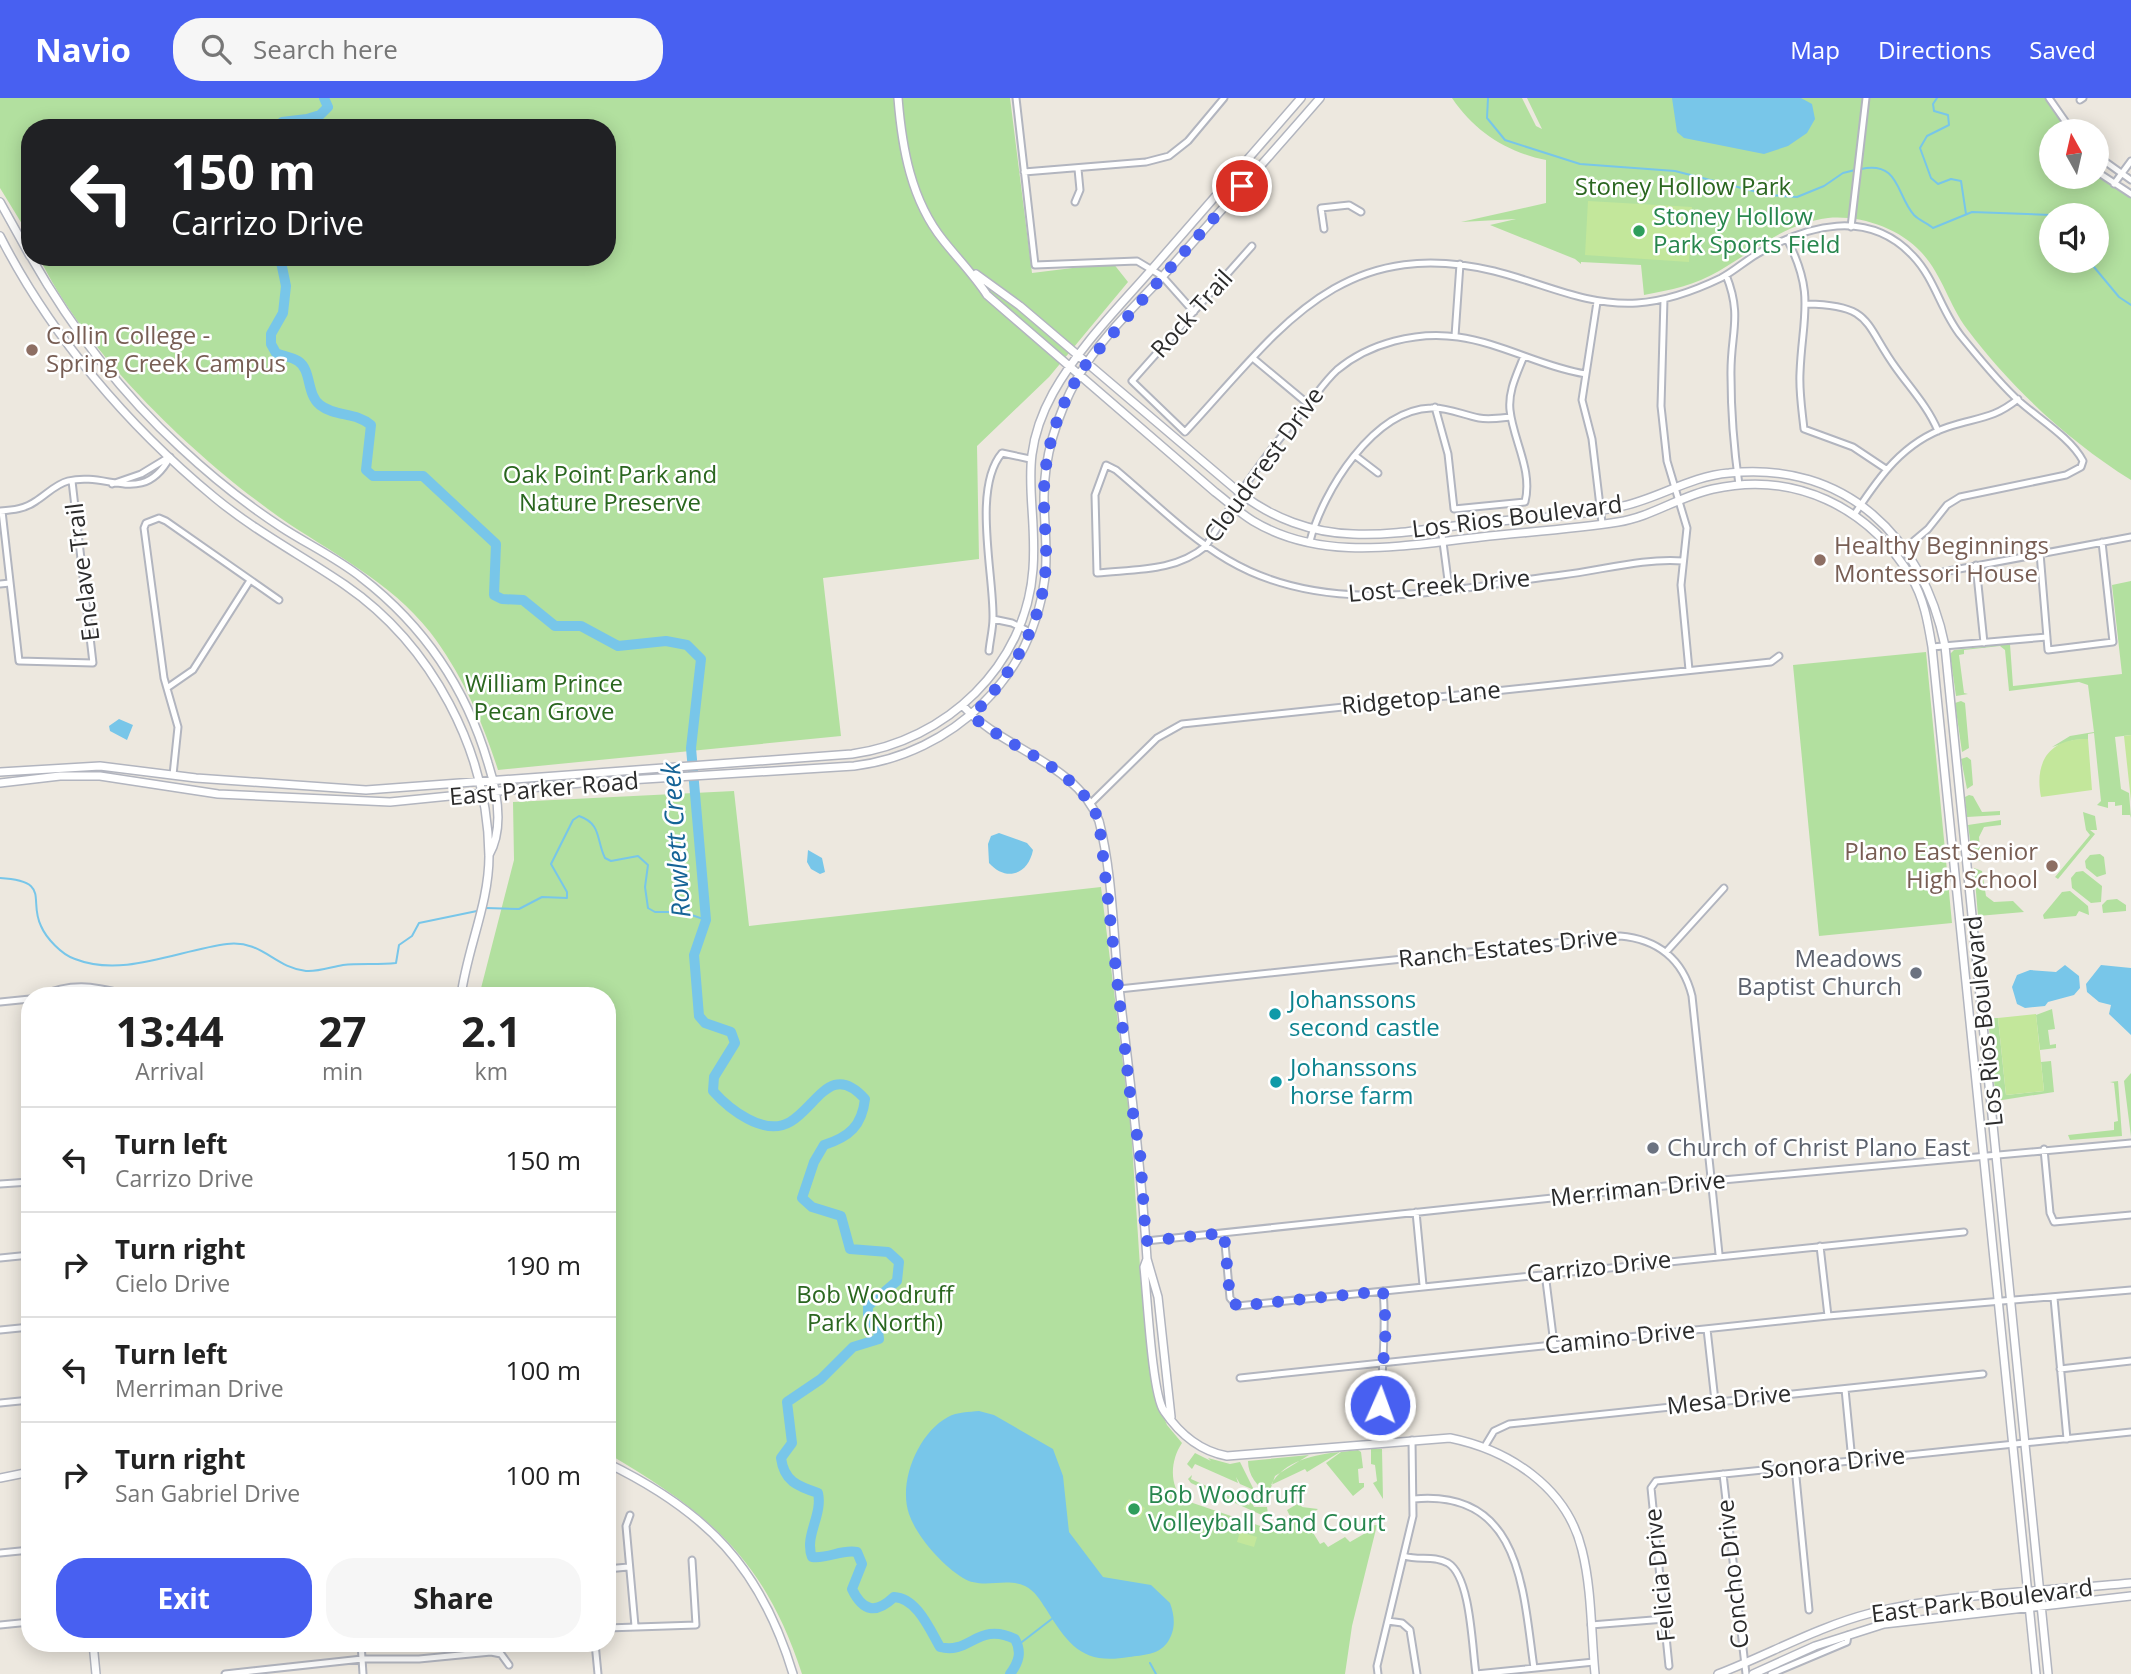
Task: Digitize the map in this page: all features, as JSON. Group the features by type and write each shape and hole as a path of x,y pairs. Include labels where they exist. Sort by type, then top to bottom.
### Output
{"main road":[{"name":"Los Rios Boulevard","path":"898,98 906,160 917,195 943,240 973,272 1020,306 1240,494 1278,517 1354,534 1441,527 1600,510 1637,502 1707,476 1768,472 1812,481 1861,504 1887,526 1905,548 1934,600 1945,646 2013,1299 2048,1674"},
{"name":"East Parker Road","path":"0,772 100,766 173,775 366,790 852,754 894,746 908,740 963,706 997,667 1019,626 1033,571 1030,459 1048,402 1079,356 1301,98"},
{"name":"East Parker Road","path":"0,783 67,776 100,776 171,787 312,800 390,802 612,781 854,766 884,761 914,751 946,735 972,716 1004,679 1030,632 1045,575 1044,480 1049,447 1063,406 1080,373 1320,98"},
{"path":"1233,177 1242,186"},
{"path":"0,202 3,214 21,243"},
{"path":"0,236 72,348 106,391 170,457 229,508 346,586 409,644 455,713 479,780 489,856 462,987"},
{"path":"36,266 87,345 179,447 254,508 349,569 388,600 437,654 467,706 493,779 499,838 489,856"},
{"name":"Los Rios Boulevard","path":"973,272 987,295 1072,365 1232,505 1253,521 1274,531 1310,541 1360,549 1602,523 1636,517 1679,499 1739,485 1781,485 1804,491 1854,515 1881,535 1915,586 1926,614 1932,647 2036,1674"},
{"path":"170,457 179,447"},
{"path":"303,559 310,545"},
{"path":"963,706 972,716 1063,775 1091,803 1102,834 1131,1102 1143,1177 1147,1259 1158,1297 1171,1417 1195,1444 1227,1457 1383,1441 1450,1438 1485,1446 1530,1471 1566,1513 1582,1548 1595,1674"},
{"path":"908,740 914,751"},
{"path":"852,754 854,766"},
{"path":"67,766 67,776"},
{"path":"100,766 100,776"},
{"path":"14,771 16,780"},
{"path":"171,787 173,775"},
{"path":"312,800 314,787"},
{"path":"1971,1024 1984,1022"},
{"path":"1977,1076 1983,1102 1993,1106"},
{"path":"616,1467 648,1483 678,1503 728,1546 764,1599 793,1674"},
{"path":"0,1478 21,1474"},
{"path":"2019,1506 2032,1505"},
{"name":"East Park Boulevard","path":"1718,1674 1823,1628 1896,1608 2131,1583"},
{"name":"East Park Boulevard","path":"1753,1674 1848,1634 1899,1621 2131,1596"},
{"path":"1896,1608 1899,1621"},
{"path":"94,1652 96,1674"}],"street":[{"path":"1017,98 1037,267 1129,259 1162,276 1194,312"},
{"path":"1851,227 1866,98"},
{"path":"2049,98 2064,119"},
{"path":"1024,173 1146,162 1169,156 1188,141 1222,99"},
{"path":"2114,184 2131,161"},
{"path":"2109,165 2131,180"},
{"path":"1075,202 1080,190 1077,169"},
{"path":"2109,180 2131,194"},
{"path":"1324,229 1321,208 1349,205 1361,212"},
{"path":"1308,404 1254,359 1292,316 1332,288 1395,267 1460,264 1503,273 1597,302 1664,299 1695,290 1727,275 1787,239 1816,227 1851,227 1883,235 1913,256 1932,281 1959,334 2018,399 2083,461 2081,467 2066,475 1960,498 1947,505 1928,529 1896,556"},
{"path":"1787,239 1801,272 1807,304 1800,373 1804,429 1853,447 1886,469"},
{"name":"Rock Trail","path":"1252,246 1132,382 1185,432 1254,359"},
{"path":"1455,336 1460,264"},
{"path":"1727,275 1735,296 1737,315 1731,377 1739,485"},
{"path":"1664,299 1661,406 1667,461 1687,528 1681,585 1689,670"},
{"path":"1597,302 1582,400 1592,439 1602,523"},
{"path":"1807,304 1838,306 1867,321 1894,366 1931,415 1938,431"},
{"name":"Cloudcrest Drive","path":"1097,573 1170,566 1187,560 1206,546 1279,438 1338,369 1371,350 1405,339 1455,336 1524,356 1541,364 1586,374"},
{"path":"1435,407 1436,420 1448,454 1454,509 1525,502 1523,453 1511,417 1512,388 1524,356"},
{"path":"1854,515 1886,469 1909,447 1938,431 1992,417 2018,399"},
{"path":"1310,541 1331,487 1391,421 1410,412 1435,407 1481,419 1511,417"},
{"path":"989,650 993,620 986,513 989,491 1002,453 1030,459"},
{"path":"0,584 10,583 1,511 21,509 55,487 72,481 86,479 112,484 141,474 170,457"},
{"path":"1357,457 1378,473"},
{"name":"Lost Creek Drive","path":"1097,573 1095,495 1106,465 1116,470 1206,546 1251,572 1302,589 1327,594 1381,596 1599,571 1647,561 1683,561"},
{"name":"Enclave Trail","path":"10,583 19,662 93,663 72,481"},
{"path":"173,775 178,727 167,688 144,528 146,523 159,518 166,521 249,582 279,600"},
{"path":"1441,527 1449,588"},
{"path":"1924,579 1976,565 2131,537"},
{"path":"2039,553 2048,650 2113,642 2102,542"},
{"path":"1976,565 1984,643"},
{"path":"167,688 193,670 249,582"},
{"path":"993,620 1019,626 1030,632"},
{"path":"1932,647 2047,638"},
{"name":"Ridgetop Lane","path":"1091,803 1157,738 1182,724 1771,662 1779,656"},
{"path":"1718,1255 1692,996 1684,972 1667,952 1724,888"},
{"name":"Ranch Estates Drive","path":"1119,989 1620,936 1644,939 1667,952"},
{"path":"0,1002 21,1000"},
{"name":"Merriman Drive","path":"1146,1241 1712,1181 2131,1143"},
{"path":"2043,1149 2050,1213 2054,1222 2131,1215"},
{"path":"0,1185 21,1183"},
{"path":"1416,1212 1423,1285"},
{"name":"Carrizo Drive","path":"1224,1233 1233,1305 1964,1232"},
{"path":"1820,1246 1828,1316"},
{"path":"0,1258 21,1256"},
{"path":"1545,1273 1554,1344"},
{"name":"Camino Drive","path":"1240,1378 1828,1316 2131,1290"},
{"path":"1383,1291 1386,1327 1379,1409 1383,1441"},
{"path":"2054,1298 2067,1438"},
{"path":"0,1330 21,1328"},
{"path":"1707,1329 1715,1401"},
{"path":"2060,1369 2131,1361"},
{"name":"Mesa Drive","path":"1485,1446 1493,1431 1509,1424 1983,1374"},
{"path":"1844,1389 1852,1461"},
{"path":"0,1403 21,1401"},
{"name":"Sonora Drive","path":"1652,1483 2131,1432"},
{"path":"1378,1674 1405,1556 1414,1499 1412,1439"},
{"path":"1795,1467 1809,1610"},
{"name":"Concho Drive","path":"1723,1474 1742,1665 1746,1674"},
{"name":"Felicia Drive","path":"1652,1483 1669,1666"},
{"path":"1414,1499 1437,1499 1463,1505 1487,1520 1505,1540 1520,1570 1534,1668"},
{"path":"630,1515 626,1526 635,1626"},
{"path":"0,1553 21,1551"},
{"path":"1405,1556 1440,1560 1455,1569 1460,1576 1465,1591 1476,1674 1594,1662"},
{"path":"616,1628 696,1625 692,1560"},
{"path":"616,1569 628,1567"},
{"path":"1591,1625 1665,1619"},
{"path":"1388,1621 1402,1623 1410,1630 1417,1674"},
{"path":"0,1625 21,1623"},
{"name":"East Park Boulevard","path":"1771,1674 1847,1642 1848,1634"},
{"path":"361,1652 363,1674"},
{"path":"225,1674 362,1659 419,1659 491,1652 501,1654 509,1665"},
{"path":"596,1652 598,1674"}],"green space":[{"name":"Oak Point Park and Nature Preserve","path":"0,98 1010,98 1032,273 1113,263 1128,282 1049,377 977,446 979,559 823,578 841,736 498,770 478,715 461,681 430,632 414,614 359,569 246,492 178,433 112,365 59,293 44,266 616,266 616,119 21,119 21,222 0,188"},
{"name":"Stoney Hollow Park","path":"1452,98 1522,98 1536,126 1542,129 1527,98 2048,98 2061,119 2039,119 2039,189 2109,189 2109,182 2131,196 2131,480 2064,431 2022,393 1967,329 1928,261 1902,236 1866,221 1828,218 1813,221 1785,231 1701,280 1644,295 1641,265 1581,264 1575,259 1490,225 1516,219 1461,222 1546,203 1546,160 1505,146 1471,121"},
{"name":"Stoney Hollow Park Sports Field","path":"1588,201 1692,207 1689,262 1585,255"},
{"path":"2131,581 2131,735 2115,737 2121,789 2129,793 2131,818 2130,815 2122,815 2122,805 2115,806 2115,802 2108,802 2108,808 2097,805 2101,801 2094,733 2088,734 2088,739 2052,747 2070,736 2094,732 2088,685 2079,682 2009,691 2005,650 2000,646 1964,650 1964,654 1959,655 1964,693 1968,694 1956,696 1950,654 1954,650 2010,644 2013,686 2122,674 2112,585"},
{"path":"1926,652 1952,923 1819,936 1793,665"},
{"path":"1955,703 1965,703 1969,748 1962,752"},
{"path":"2131,735 2131,801 2124,736"},
{"path":"2088,739 2092,790 2041,797 2040,773 2048,754 2064,743"},
{"path":"1967,757 1971,760 1973,785 1967,789 1961,759"},
{"name":"Bob Woodruff Park (North)","path":"734,791 749,926 1101,887 1131,1128 1140,1267 1155,1396 1167,1425 1182,1443 1175,1457 1175,1487 1184,1500 1278,1532 1288,1517 1300,1521 1307,1532 1312,1531 1320,1544 1324,1542 1328,1547 1345,1537 1350,1542 1369,1531 1366,1526 1377,1525 1352,1626 1345,1674 802,1674 770,1599 728,1542 675,1497 616,1458 616,987 481,987 514,860 513,802"},
{"path":"1973,796 1982,812 2000,811 2000,815 1967,817 1965,797"},
{"path":"2083,812 2095,816 2097,830 2090,830 2095,834 2058,879 2055,877 2090,835 2086,830"},
{"path":"2001,820 2001,825 1984,827 1979,837 1981,860 1973,862 1968,825"},
{"path":"2100,854 2104,857 2106,874 2097,877 2086,868 2085,861 2090,855"},
{"path":"1974,868 1982,871 1986,896 1994,902 2013,901 2024,912 1978,916"},
{"path":"2083,871 2102,886 2101,902 2091,903 2072,888 2071,878 2076,872"},
{"path":"2070,891 2088,906 2089,915 2079,911 2076,916 2044,919 2043,915 2062,892"},
{"path":"2117,899 2126,905 2126,911 2103,913 2102,905 2107,900"},
{"path":"2052,1009 2055,1029 2048,1030 2050,1045 2056,1044 2056,1048 2040,1050 2036,1015"},
{"path":"2036,1014 2044,1091 2006,1095 1998,1018"},
{"path":"1988,1018 1998,1018 2006,1095 2044,1091 2041,1062 2051,1061 2054,1092 1996,1101"},
{"path":"2131,1073 2131,1137 2124,1081"},
{"path":"2118,1081 2122,1136 2070,1140 2068,1135 2114,1130 2114,1122 2118,1121 2114,1083 2110,1082"},
{"path":"1371,1449 1382,1449 1383,1499 1373,1483 1377,1481 1375,1465 1371,1464"},
{"path":"1340,1452 1307,1472 1305,1469 1271,1485 1283,1470 1301,1460"},
{"path":"1341,1452 1361,1452 1363,1468 1358,1469 1359,1483 1364,1483 1364,1487 1353,1496 1326,1463"},
{"path":"1195,1453 1211,1461 1208,1458 1230,1464 1240,1462 1254,1490 1240,1484 1236,1477 1238,1483 1195,1464 1192,1469 1187,1464"},
{"path":"1309,1455 1275,1476 1269,1493 1254,1480 1248,1466 1248,1461"},
{"path":"1192,1475 1191,1479 1249,1505 1251,1501 1254,1507 1267,1507 1268,1514 1272,1516 1266,1517 1191,1483 1188,1479"},
{"name":"Bob Woodruff Volleyball Sand Court","path":"1129,1499 1145,1508 1140,1518 1123,1509"},
{"path":"1299,1503 1302,1507 1318,1509 1303,1520 1290,1516 1287,1510"},
{"path":"1240,1532 1257,1537 1254,1547 1237,1542"}],"water":[{"path":"1672,98 1801,98 1812,104 1815,119 1807,133 1788,146 1764,154 1684,138 1677,132"},
{"path":"119,719 133,725 127,740 110,731 109,726"},
{"path":"999,833 1027,843 1033,850 1026,865 1015,873 1002,872 989,863 988,844 991,836"},
{"path":"808,850 822,858 825,872 820,874 811,869 807,862"},
{"path":"2065,965 2079,976 2080,988 2074,995 2048,1002 2045,1006 2025,1008 2017,1004 2012,987 2017,975 2030,970 2056,972"},
{"path":"2101,965 2131,968 2131,1035 2109,1014 2111,1005 2099,1002 2087,992 2086,984"},
{"path":"979,1411 994,1415 1053,1449 1063,1476 1069,1532 1103,1577 1151,1585 1170,1603 1174,1618 1173,1628 1163,1647 1150,1654 1113,1659 1089,1655 1070,1643 1029,1588 1010,1583 970,1581 947,1566 931,1550 913,1523 906,1501 906,1488 913,1459 937,1424 955,1414"}],"waterway":[{"name":"Rowlett Creek","path":"307,119 320,115 328,107 324,98"},
{"path":"1488,98 1487,118 1505,140 1580,164 1675,171 1769,195 1797,197 1824,186 1843,173 1855,170"},
{"path":"1937,98 1933,104 1934,111 1948,115 1949,125 1927,136 1920,148 1931,178 1938,184 1951,179 1961,181 1966,214"},
{"path":"1861,169 1874,168 1890,175 1914,215 1933,228 1972,212 2039,215"},
{"name":"Rowlett Creek","path":"282,266 286,286 283,313 271,334 271,344 276,353 302,365 313,395 320,405 359,418 371,425 366,470 373,476 423,476 496,544 494,595 502,599 523,600 555,626 581,626 618,646 666,641 687,645 701,659 691,748 706,920 694,955 699,1016 705,1023 731,1032 735,1043 714,1077 713,1091 738,1113 758,1124 769,1126 790,1122 833,1085 843,1084 853,1088 865,1099 861,1116 853,1129 824,1145 814,1162 802,1198 812,1207 841,1216 850,1249 888,1252 899,1262 897,1281 868,1306 868,1318 878,1330 879,1339 853,1347 821,1379 787,1402 792,1443 781,1458 783,1466 793,1482 818,1493 818,1509 810,1541 812,1557 857,1552 862,1564 852,1589 865,1606 876,1608 894,1597 902,1599 922,1616 940,1647 959,1647 992,1634 1015,1639 1018,1657 1010,1674"},
{"path":"2099,273 2119,297 2131,305"},
{"path":"486,908 519,909 542,897 567,898 567,892 551,864 573,820 579,816 595,828 605,858 611,861 638,856 648,865 645,887 648,908 655,912 683,912 706,920"},
{"path":"0,878 27,883 32,888 43,931 60,950 75,959 112,966 151,961 227,944 250,946 285,965 306,971 349,964 396,963 399,945 412,936 419,923 477,911"},
{"path":"1018,1645 1053,1618"},
{"path":"1150,1663 1156,1674"}],"place":[{"name":"Stoney Hollow Park Sports Field","path":"1639,231"},
{"name":"Collin College - Spring Creek Campus","path":"32,350"},
{"name":"Healthy Beginnings Montessori House","path":"1820,560"},
{"name":"Plano East Senior High School","path":"2052,866"},
{"name":"Meadows Baptist Church","path":"1916,973"},
{"name":"Johanssons second castle","path":"1275,1014"},
{"name":"Johanssons horse farm","path":"1276,1082"},
{"name":"Church of Christ Plano East","path":"1653,1148"},
{"name":"Bob Woodruff Volleyball Sand Court","path":"1134,1509"}],"route":[{"path":"1242,186 1087,363 1068,395 1049,447 1044,480 1046,559 1041,598 1030,632 1004,679 972,716 1074,783 1091,803 1099,821 1131,1102 1140,1152 1146,1241 1224,1233 1230,1298 1233,1305 1237,1306 1383,1291 1386,1327 1381,1364 1380,1405"}],"park label":[{"name":"William Prince Pecan Grove","path":"544,698"}]}
